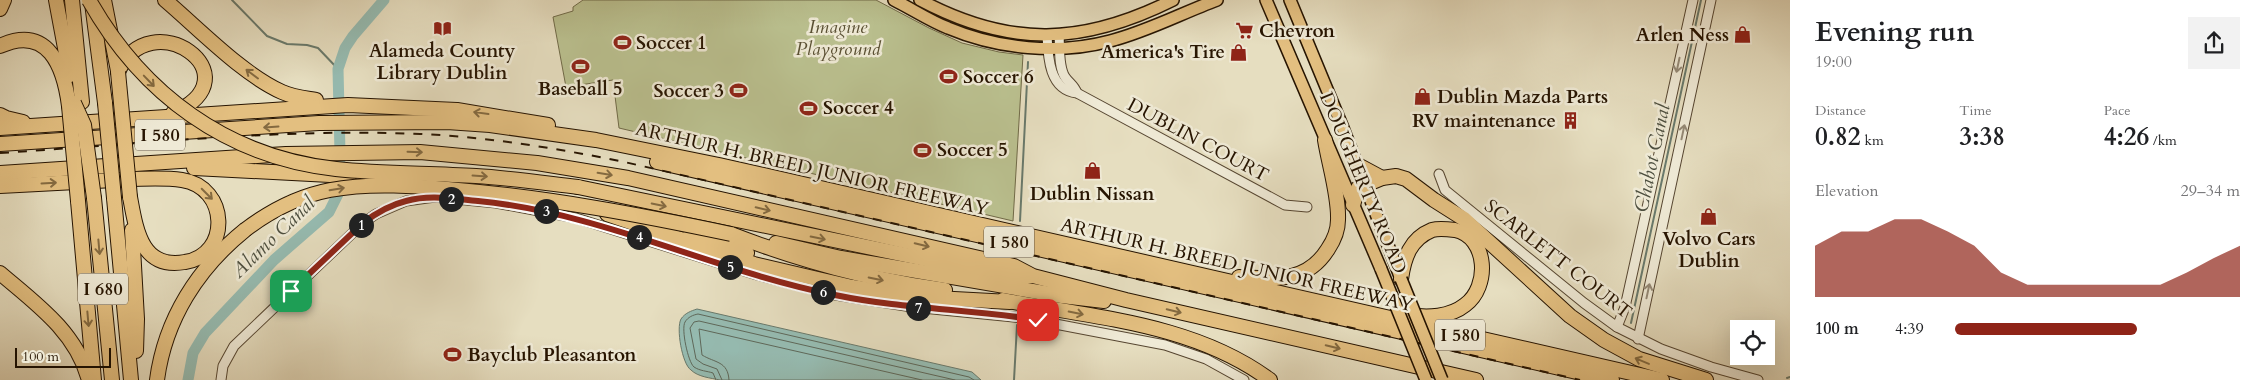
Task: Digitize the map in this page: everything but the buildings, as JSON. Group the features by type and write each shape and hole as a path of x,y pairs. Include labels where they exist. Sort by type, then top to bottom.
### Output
{"highway":[{"path":"0,9 4,0"},
{"path":"56,0 75,104"},
{"path":"72,0 78,200 94,380"},
{"path":"90,0 105,28 159,91 201,122 223,135 260,151 298,163 336,169 477,176 578,187 592,194 702,234 787,271"},
{"name":"I 680","path":"90,0 105,104 131,377"},
{"path":"104,0 118,72 130,197 137,320 135,366 131,377"},
{"path":"165,0 237,62 268,85 283,93 312,103"},
{"path":"118,72 130,46 140,37 152,31 166,30 179,33 190,40 196,48 205,69 200,91 193,101 170,114 149,117"},
{"path":"0,46 10,41 23,40 47,48 60,66 75,104"},
{"path":"0,128 312,103 483,113 562,128 588,135 596,140"},
{"name":"I 680","path":"75,104 84,125 94,198 112,380"},
{"path":"0,115 17,122 46,124"},
{"name":"ARTHUR H. BREED JUNIOR FREEWAY","path":"0,144 319,123 403,121 490,125 596,140 728,168 1662,380"},
{"name":"I 580","path":"403,121 423,128 565,142 641,158 1612,380"},
{"path":"1217,279 1232,277 1288,277 1310,270 1320,261 1333,241 1338,219 1325,140"},
{"name":"I 580","path":"0,172 366,151 420,152 537,163 628,178 1014,266 1033,276 1126,300 1446,377 1476,380"},
{"path":"153,163 190,168 289,172 511,190 596,210 754,264 852,287 927,298 1010,302"},
{"path":"1356,164 1382,178"},
{"path":"1353,205 1358,188 1364,185 1382,178 1396,176 1406,179 1464,219 1570,316 1604,340 1648,363 1706,380"},
{"path":"0,186 134,180 184,180 206,191 213,200 219,221 214,240 201,256 189,262 176,264 164,262 153,256 140,241 130,197"},
{"path":"157,380 167,338 190,289 216,256 245,230 272,212 303,198 347,187 392,185 477,192 621,211 731,234 870,278 1010,302 1185,336 1232,356 1270,380"},
{"path":"592,194 1012,277 1033,276"},
{"path":"1259,289 1285,289 1428,317 1444,314 1466,305 1480,284 1482,260 1470,239 1459,231 1436,229 1424,233 1409,249 1401,276"},
{"path":"779,248 1092,301 1126,300"},
{"path":"0,273 63,329 78,351 89,380"},
{"path":"1437,380 1446,377"}],"main road":[{"path":"894,0 947,28 973,38 1006,45 1047,48 1110,41 1217,0"},
{"path":"906,0 919,7 923,2 966,22 994,30 1024,35 1059,35 1111,26 1173,0"},
{"name":"DOUGHERTY ROAD","path":"1266,0 1381,269 1426,380"},
{"name":"DOUGHERTY ROAD","path":"1290,0 1401,276 1446,377"}],"street":[{"path":"1617,327 1624,307 1693,0"},
{"path":"1638,339 1712,0"},
{"name":"DUBLIN COURT","path":"1047,35 1047,48 1052,75 1061,87 1070,92 1077,93 1285,205 1307,207"},
{"name":"DUBLIN COURT","path":"1059,35 1064,76 1075,87 1077,93"},
{"name":"SCARLETT COURT","path":"1439,174 1445,190 1584,303 1617,327 1638,339 1688,359 1758,380"},
{"path":"221,380 223,366 234,346 363,223 390,206 406,201 435,197 496,203 571,217 756,275 834,295 912,307 1024,318 1166,345 1206,360 1244,380"}],"green space":[{"name":"Imagine Playground","path":"583,0 876,0 962,43 999,52 1023,55 1013,221 619,128 613,80 566,87 553,17 573,11 573,7"}],"water":[{"path":"697,309 972,372 981,380 720,380 705,377 694,372 685,361 679,330 681,319 690,311"}],"waterway":[{"path":"232,0 267,36 287,44 307,45 318,48 338,69"},
{"name":"Alamo Canal","path":"188,380 193,353 205,333 274,260 329,212 338,194 340,153 338,69 345,48 384,0"},
{"name":"Chabot Canal","path":"1631,323 1701,0"},
{"path":"1020,221 1028,62"},
{"path":"1014,380 1017,325"}],"railway":[{"path":"0,153 210,138 316,133 421,134 521,144 620,161 1580,380"}],"place":[{"name":"Alameda County Library Dublin","path":"442,28"},
{"name":"Chevron","path":"1245,31"},
{"name":"Arlen Ness","path":"1743,35"},
{"name":"Soccer 1","path":"622,43"},
{"name":"America's Tire","path":"1239,52"},
{"name":"Baseball 5","path":"580,66"},
{"name":"Soccer 6","path":"949,77"},
{"name":"Soccer 3","path":"738,91"},
{"name":"Dublin Mazda Parts","path":"1423,97"},
{"name":"Soccer 4","path":"809,108"},
{"name":"RV maintenance","path":"1570,121"},
{"name":"Soccer 5","path":"923,150"},
{"name":"Dublin Nissan","path":"1092,171"},
{"name":"Volvo Cars Dublin","path":"1709,216"},
{"name":"Bayclub Pleasanton","path":"453,355"}],"route":[{"path":"291,291 363,223 376,214 390,206 406,201 435,197 496,203 565,215 756,275 834,295 912,307 1038,320"}]}
